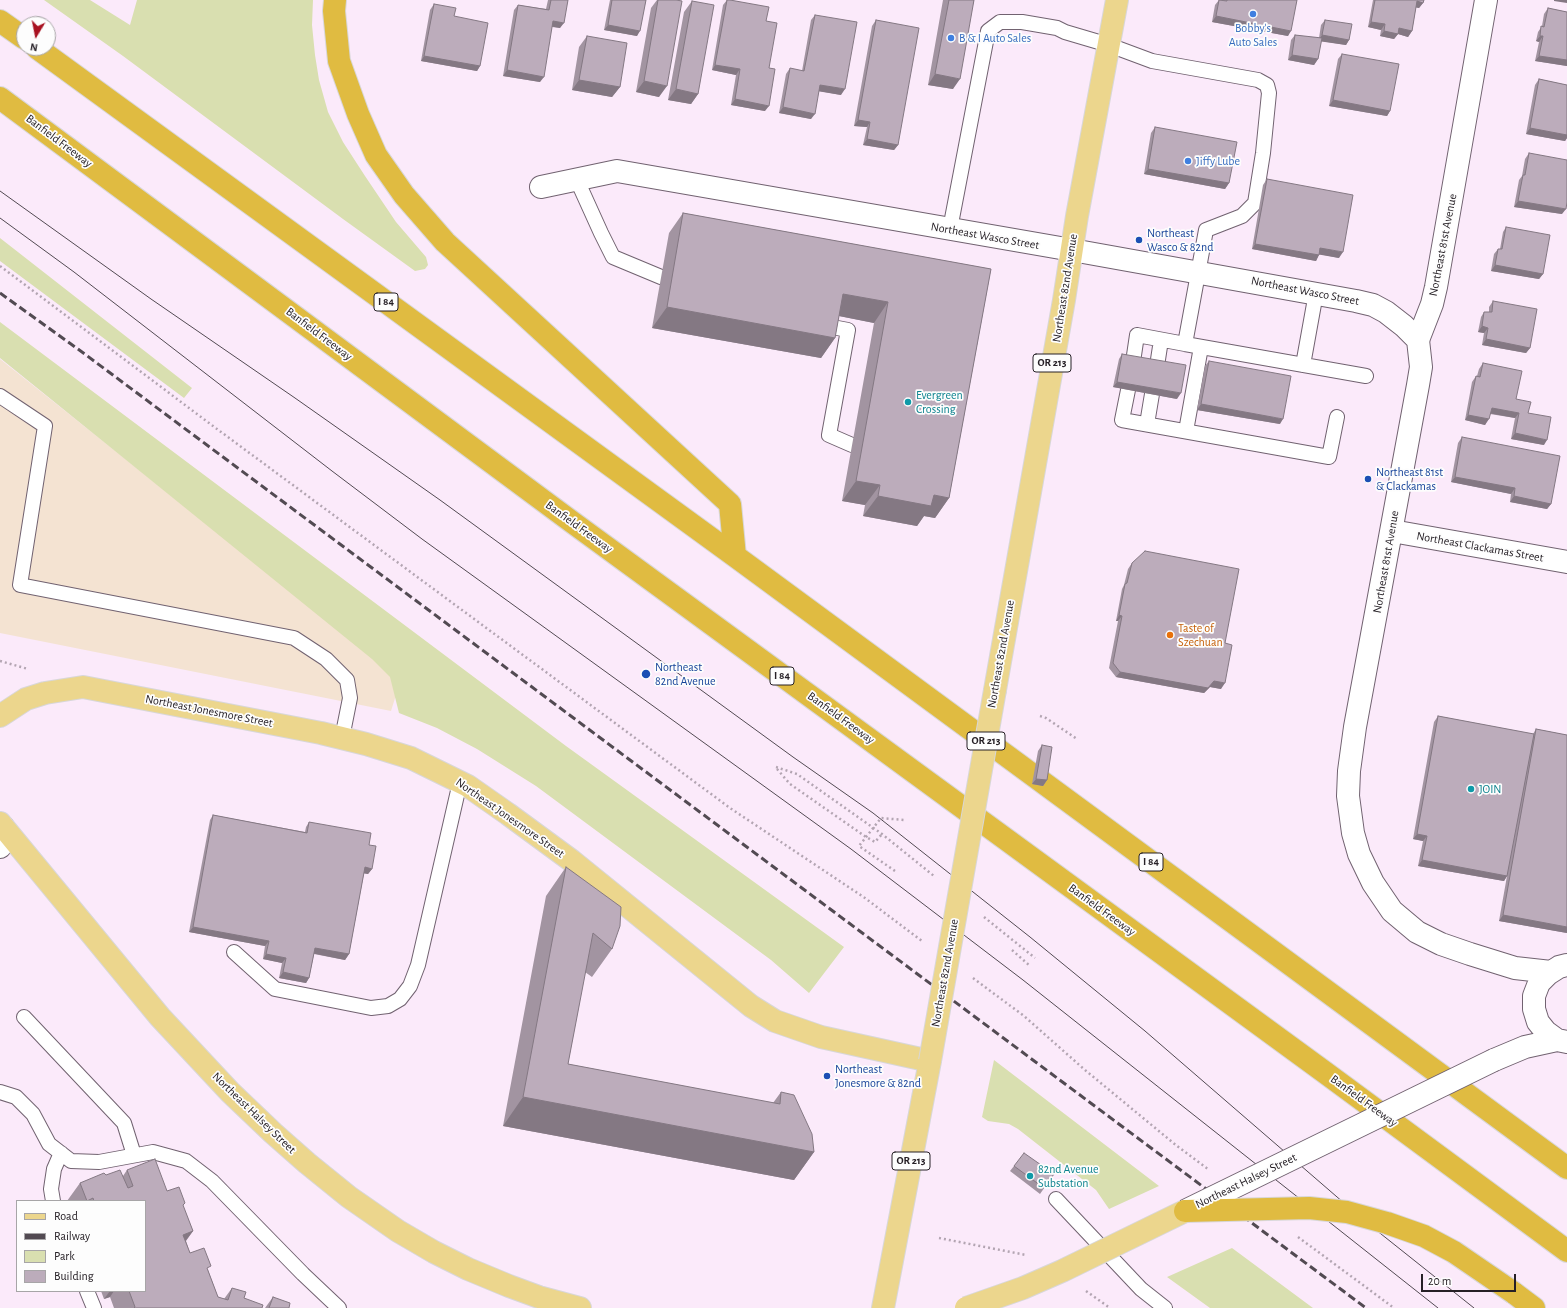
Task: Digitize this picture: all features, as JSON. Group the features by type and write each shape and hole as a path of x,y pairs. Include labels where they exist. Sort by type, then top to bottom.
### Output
{"highway":[{"path":"335,0 334,11 339,61 355,108 376,155 404,195 445,242 730,504 734,556"},
{"path":"0,21 16,32"},
{"name":"I 84","path":"48,56 734,556 1567,1168"},
{"name":"Banfield Freeway","path":"0,98 566,517 1567,1251"},
{"path":"1185,1211 1309,1208 1347,1212 1387,1223 1424,1236 1454,1252 1534,1308"}],"main road":[{"name":"Northeast 82nd Avenue","path":"883,1308 930,1061 1117,0"},
{"name":"Northeast 81st Avenue","path":"1486,0 1436,287 1432,304 1418,340 1420,366 1418,385 1355,727 1349,771 1348,796 1353,833 1359,854 1373,883 1392,911 1405,924 1441,944 1515,968 1559,969"},
{"name":"Northeast Wasco Street","path":"541,187 617,171 1072,250 1316,293 1373,305 1386,312 1404,326 1418,340"},
{"name":"Northeast Clackamas Street","path":"1392,531 1567,562"},
{"name":"Northeast Jonesmore Street","path":"0,716 26,699 45,692 83,687 342,738 411,758 460,782 508,814 572,861 751,1006 775,1021 791,1028 820,1037 930,1061"},
{"name":"Northeast Halsey Street","path":"1,832 160,1017 230,1092 273,1133 349,1197 398,1231 434,1252 468,1269 539,1297 580,1308"},
{"name":"Northeast 81st Avenue","path":"1515,968 1537,989"},
{"path":"1559,969 1539,983 1534,996 1534,1009 1537,1018 1546,1032 1562,1041"},
{"path":"1524,1047 1537,1018"},
{"name":"Northeast Halsey Street","path":"966,1308 1029,1285 1185,1211 1494,1060 1524,1047 1562,1041"}],"lane":[{"path":"950,229 988,31 1000,22 1022,22 1057,28 1152,61 1258,80 1267,85 1269,93 1263,153 1255,203 1242,216 1206,230 1197,272 1185,344"},
{"path":"577,180 613,257 661,277"},
{"path":"1303,365 1316,293"},
{"path":"827,326 848,330 829,435 852,445"},
{"path":"1133,362 1137,335 1366,376"},
{"path":"1157,366 1161,340"},
{"path":"1186,431 1201,347"},
{"path":"1128,390 1122,420 1329,457 1337,417"},
{"path":"1146,424 1152,394"},
{"path":"0,396 45,426 20,585 294,638 326,659 347,680 350,698 342,738"},
{"path":"234,952 275,990 371,1008 388,1006 400,999 410,986 418,966 460,782"},
{"path":"24,1017 124,1123 134,1154"},
{"path":"0,1092 16,1097 33,1114 49,1144 71,1161 99,1162 134,1154 153,1152 186,1161 212,1181 303,1274 339,1308"},
{"path":"53,1200 51,1189 54,1169 61,1153"},
{"path":"1056,1199 1141,1289 1165,1308"},
{"path":"87,1292 94,1308"}],"path":[{"path":"0,266 217,429 730,808 865,898 928,945"},
{"path":"1040,716 1046,718 1077,739"},
{"path":"776,767 797,774 882,834 875,842 866,837 790,784 776,767"},
{"path":"895,872 859,846 881,818 904,820"},
{"path":"1012,950 1030,966"},
{"path":"967,974 1024,1016 1085,1070 1177,1146 1209,1170"},
{"path":"1297,1236 1394,1308"}],"shaded area":[{"path":"0,359 401,679 391,711 0,633"}],"green space":[{"path":"44,0 90,0 130,25 137,0 313,0 312,25 315,55 319,80 328,112 343,142 365,176 396,222 426,257 428,265 425,269 415,271 123,56"},
{"path":"0,238 192,388 184,398 0,261"},
{"path":"0,322 566,746 844,947 809,993 771,960 536,786 477,749 437,728 399,713 390,677 372,659 0,358"},
{"path":"994,1060 1159,1186 1109,1209 1096,1190 1018,1129 1009,1124 988,1121 982,1117"},
{"path":"1232,1248 1313,1308 1210,1308 1167,1277"}],"building":[{"path":"551,0 568,0 564,23 553,21 544,77 507,70 518,5 549,10"},
{"path":"612,0 646,0 640,31 608,25"},
{"path":"658,0 682,1 667,86 644,81"},
{"path":"727,0 769,7 766,21 777,23 769,68 775,69 769,106 735,99 740,69 715,65"},
{"path":"949,0 974,0 960,79 935,74"},
{"name":"Bobby's Auto Sales","path":"1219,0 1297,0 1291,31 1216,16"},
{"path":"1375,0 1424,0 1423,3 1417,1 1412,31 1399,28 1398,34 1384,31 1385,24 1371,22"},
{"path":"692,1 714,5 698,94 676,89"},
{"path":"434,4 456,8 454,16 488,23 480,66 424,56"},
{"path":"1548,8 1567,12 1567,60 1539,56 1543,36 1540,36 1541,26 1544,27"},
{"path":"815,15 857,22 845,89 820,85 815,114 783,107 790,68 804,71"},
{"path":"876,20 919,28 898,145 867,139 870,122 858,120"},
{"path":"1325,20 1352,24 1349,40 1322,35"},
{"path":"1295,35 1322,38 1318,59 1292,55"},
{"path":"587,36 627,43 620,87 579,80"},
{"path":"1342,54 1399,64 1390,111 1333,100"},
{"path":"1539,79 1567,85 1567,135 1530,128"},
{"name":"Jiffy Lube","path":"1155,127 1237,142 1229,183 1148,169"},
{"path":"1529,153 1567,160 1566,209 1518,201"},
{"path":"1267,179 1353,195 1343,252 1320,248 1319,255 1255,244"},
{"name":"Evergreen Crossing","path":"683,213 991,269 949,498 934,495 931,506 878,496 880,485 856,481 888,302 843,294 835,338 667,307"},
{"path":"1506,227 1550,235 1543,274 1495,265 1498,249 1502,249"},
{"path":"1493,301 1537,309 1530,348 1486,339 1488,328 1482,326 1484,312 1492,312"},
{"path":"1122,354 1186,365 1181,393 1117,382"},
{"path":"1209,361 1291,376 1283,419 1201,404"},
{"path":"1483,363 1522,371 1516,399 1531,402 1528,413 1551,417 1547,440 1515,433 1519,413 1492,408 1489,419 1468,415 1476,376 1480,377"},
{"path":"1462,437 1560,456 1551,504 1514,496 1515,488 1455,477"},
{"name":"Taste of Szechuan","path":"1145,551 1239,569 1225,643 1232,645 1225,683 1214,681 1208,688 1120,672 1113,663 1122,616 1119,615 1125,584 1127,583 1132,563"},
{"name":"JOIN","path":"1438,716 1534,734 1507,876 1422,860 1427,836 1417,834"},
{"path":"1536,729 1567,735 1567,927 1503,915"},
{"path":"1042,745 1052,747 1047,780 1036,779"},
{"path":"213,815 307,833 309,822 371,833 369,845 376,846 372,869 365,867 349,954 315,948 309,978 283,972 286,958 266,954 269,941 193,927"},
{"path":"566,867 621,907 620,926 612,949 593,933 568,1064 780,1104 781,1092 794,1095 812,1134 814,1152 523,1097"},
{"path":"1024,1153 1054,1174 1044,1188 1014,1166"},
{"path":"155,1159 167,1191 179,1187 185,1203 183,1205 193,1231 183,1235 190,1253 204,1248 211,1266 207,1268 218,1297 228,1300 232,1288 246,1292 244,1298 263,1305 262,1308 134,1308 135,1307 129,1292 146,1292 146,1200 94,1200 93,1198 87,1200 80,1183 104,1173 106,1175 120,1170 128,1188 133,1186 127,1170"},
{"path":"273,1297 290,1303 289,1308 269,1308"}],"tram line":[{"path":"0,191 151,299 440,500 793,757 873,813 1030,937 1145,1031 1366,1222 1474,1308"},
{"path":"0,218 74,272 422,539 851,849 1023,980 1438,1308"}],"railway":[{"path":"0,293 82,352 1366,1308"}],"place":[{"name":"Bobby's Auto Sales","path":"1253,14"},
{"name":"B & I Auto Sales","path":"951,38"},
{"name":"Jiffy Lube","path":"1188,161"},
{"name":"Northeast Wasco & 82nd","path":"1139,240"},
{"name":"Evergreen Crossing","path":"908,402"},
{"name":"Northeast 81st & Clackamas","path":"1368,479"},
{"name":"Taste of Szechuan","path":"1170,635"},
{"name":"Northeast 82nd Avenue","path":"646,674"},
{"name":"JOIN","path":"1471,789"},
{"name":"Northeast Jonesmore & 82nd","path":"827,1076"},
{"name":"82nd Avenue Substation","path":"1030,1176"}]}
